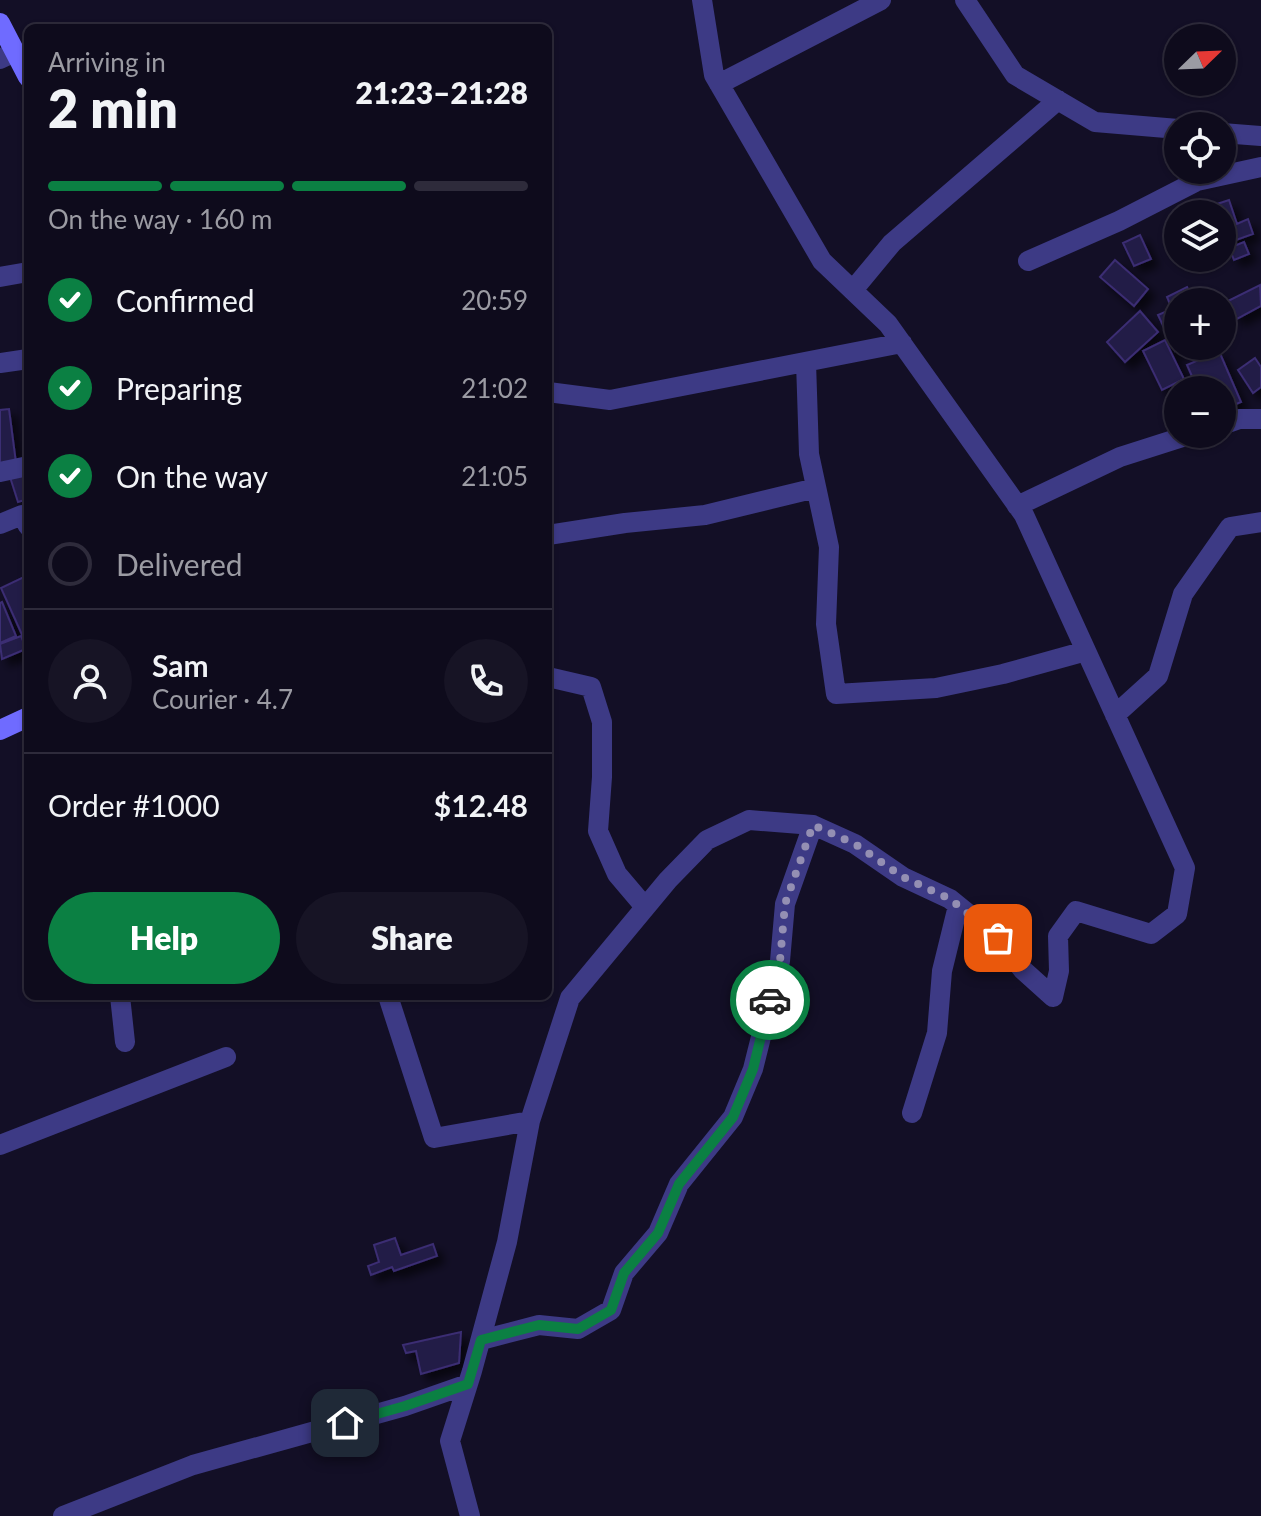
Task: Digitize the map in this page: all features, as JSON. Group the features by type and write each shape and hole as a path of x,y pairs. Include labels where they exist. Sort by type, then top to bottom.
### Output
{"main road":[{"path":"0,23 8,55 24,73"},
{"path":"0,730 24,719"}],"street":[{"path":"470,1516 450,1441 507,1242 530,1121 570,998 645,907 707,840 749,820 813,825 855,844 903,877 950,899 998,938 1023,970 1053,997 1059,971 1058,936 1076,911 1151,934 1177,914 1185,868 1024,515 888,324 822,261 714,75 702,0"},
{"path":"719,84 881,0"},
{"path":"965,0 1015,75 1095,122 1164,128"},
{"path":"853,290 892,243 1058,100"},
{"path":"1236,134 1261,136"},
{"path":"1028,261 1119,221 1197,181 1261,167"},
{"path":"0,277 24,273"},
{"path":"552,393 610,400 902,343"},
{"path":"0,363 24,360"},
{"path":"806,362 809,454 829,547 826,624 836,694 936,688 1003,674 1086,651"},
{"path":"1236,420 1261,419"},
{"path":"1017,506 1120,457 1164,443"},
{"path":"0,472 24,467"},
{"path":"552,534 705,515 816,488"},
{"path":"0,524 22,515 24,519"},
{"path":"1115,715 1158,676 1183,594 1230,527 1261,522"},
{"path":"552,678 591,687 602,722 598,831 617,874 645,907"},
{"path":"481,1340 539,1325 578,1329 611,1310 624,1273 658,1233 679,1184 733,1117 753,1069 780,961 785,904 813,825"},
{"path":"912,1113 937,1033 942,971 958,906"},
{"path":"120,1000 125,1042"},
{"path":"389,1000 434,1138 530,1121"},
{"path":"0,1145 226,1057"},
{"path":"63,1516 193,1465 405,1406 468,1384"}],"building":[{"path":"1248,219 1253,234 1236,240 1236,221 1237,224"},
{"path":"1140,235 1151,259 1134,266 1123,243"},
{"path":"1244,242 1249,254 1236,259 1236,245"},
{"path":"1115,260 1148,289 1134,306 1100,277"},
{"path":"1260,285 1261,306 1237,319 1236,297"},
{"path":"1140,311 1158,332 1125,362 1107,342"},
{"path":"1164,312 1164,328 1158,315"},
{"path":"1164,340 1164,360 1175,360 1183,376 1164,376 1162,390 1143,351"},
{"path":"1255,358 1261,367 1261,387 1253,393 1238,370"},
{"path":"1198,360 1223,360 1230,376 1192,376 1187,365"},
{"path":"9,409 16,463 0,465 0,410"},
{"path":"24,473 24,500 18,502 10,477"},
{"path":"24,577 24,639 1,588"},
{"path":"0,603 16,636 0,643"},
{"path":"21,636 24,650 2,659 0,644"},
{"path":"395,1238 401,1255 433,1244 437,1256 394,1271 392,1267 371,1275 368,1266 379,1262 374,1245"},
{"path":"461,1332 459,1363 421,1374 416,1351 406,1353 403,1345"}],"way so far":[{"path":"770,1000 780,961 785,904 813,825 855,844 903,877 950,899 998,938"}],"route":[{"path":"345,1423 468,1384 481,1340 539,1325 578,1329 611,1310 624,1273 658,1233 679,1184 733,1117 753,1069 770,1000"}]}
